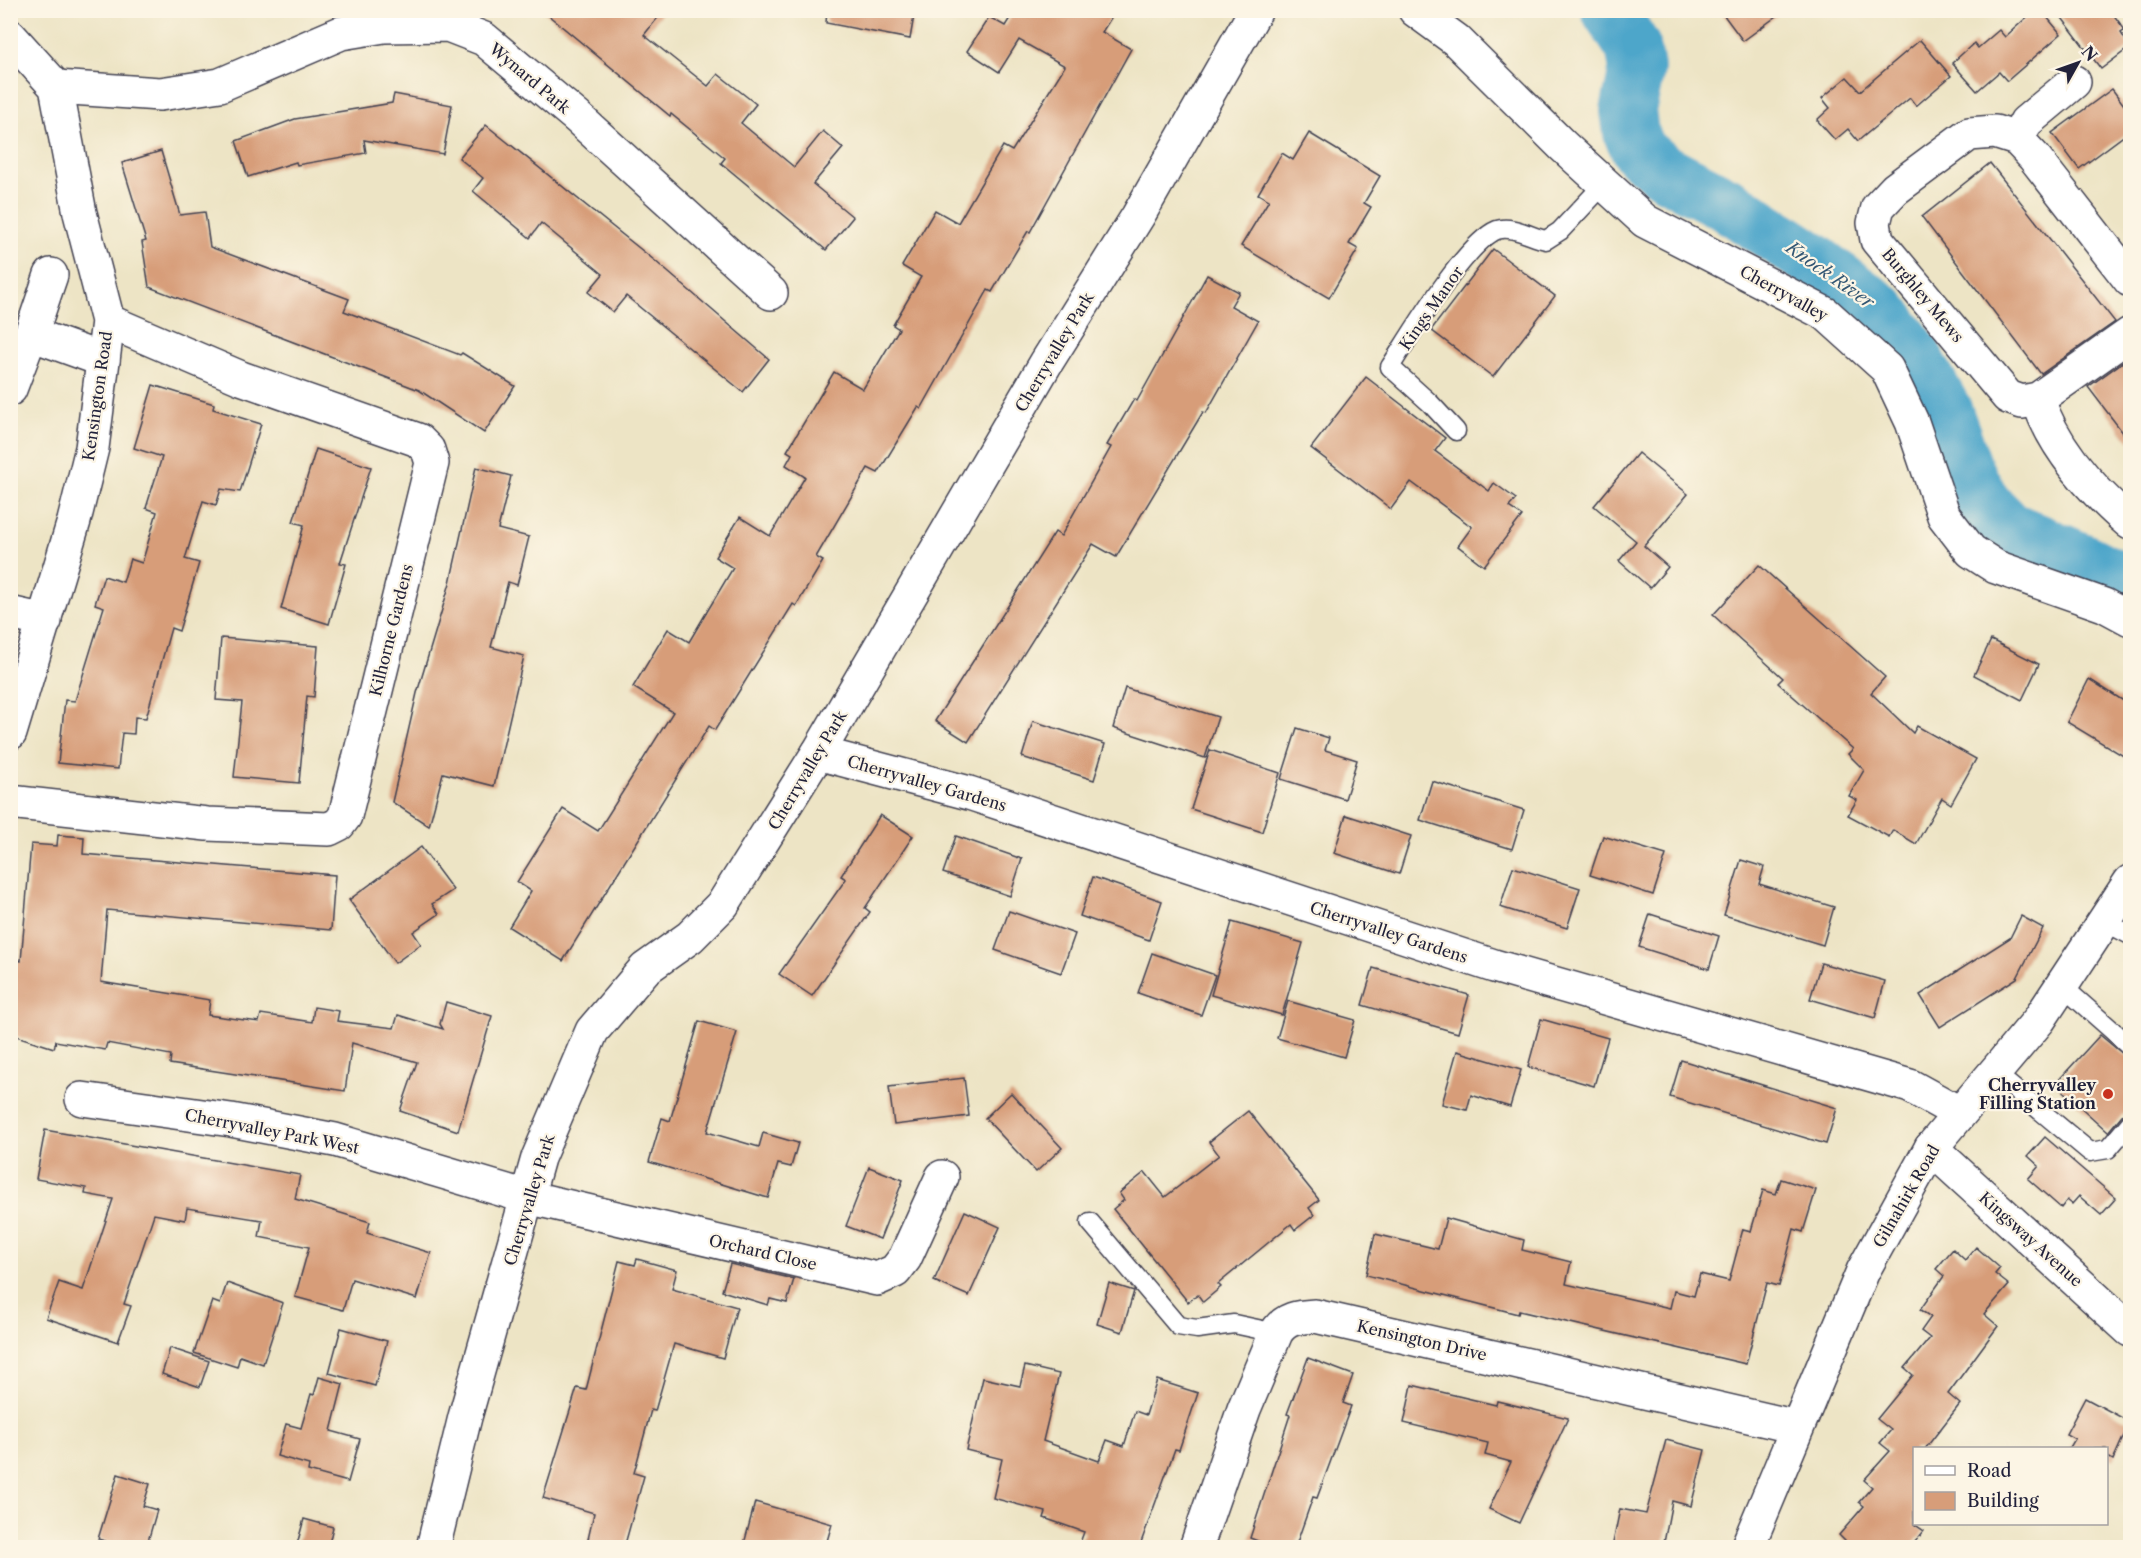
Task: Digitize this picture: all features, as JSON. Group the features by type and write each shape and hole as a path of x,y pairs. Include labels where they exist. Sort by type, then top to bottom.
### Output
{"street":[{"name":"Cherryvalley Park","path":"433,1548 465,1417 538,1158 592,1031 645,969 690,937 723,904 818,753 1046,363 1138,216 1257,10"},
{"name":"Cherryvalley","path":"1415,10 1456,40 1604,184 1645,220 1826,314 1887,369 1912,422 1944,516 1971,551 1996,567 2104,605 2130,619"},
{"name":"Wynard Park","path":"56,87 160,94 220,85 341,33 384,26 448,25 484,39 577,117 771,293"},
{"path":"10,36 56,87"},
{"path":"2074,82 2026,123 2017,140 2042,166 2130,280"},
{"name":"Kensington Road","path":"10,733 45,621 92,448 108,321 80,213 56,87"},
{"name":"Burghley Mews","path":"2017,140 1995,132 1969,134 1895,189 1878,207 1874,223 1878,240 1889,255 2008,397 2022,402 2038,399"},
{"path":"10,389 51,275"},
{"name":"Kilhorne Gardens","path":"10,802 207,824 329,829 339,824 345,816 432,463 428,450 418,440 241,378 108,321"},
{"path":"31,334 103,360"},
{"path":"2130,334 2038,399 2046,424 2065,454 2130,524"},
{"path":"10,613 45,621"},
{"name":"Cherryvalley Gardens","path":"818,753 969,793 1494,966 1910,1086 1959,1113"},
{"name":"Gilnahirk Road","path":"1747,1548 1863,1271 1931,1148 2039,1020 2062,986 2118,928 2130,882"},
{"name":"Cherryvalley Park West","path":"82,1099 231,1120 335,1140 527,1197"},
{"name":"Kingsway Avenue","path":"1931,1148 2130,1330"},
{"name":"Orchard Close","path":"527,1197 877,1279 895,1271 905,1258 942,1177"},
{"name":"Kensington Drive","path":"1276,1333 1280,1326 1294,1317 1315,1316 1797,1427"},
{"path":"1196,1548 1244,1409 1276,1333"}],"lane":[{"name":"Kings Manor","path":"1456,431 1430,403 1390,367 1447,280 1478,246 1497,230 1511,228 1528,236 1546,240 1560,231 1604,184"},
{"path":"2062,986 2130,1046"},
{"path":"1995,1072 2090,1152 2108,1149 2130,1123"},
{"path":"1090,1222 1178,1326 1197,1329 1234,1324 1276,1333"}],"building":[{"path":"542,10 664,10 644,35 708,86 718,74 756,104 741,123 794,167 823,131 843,148 813,184 853,217 826,250 721,163 725,158 671,114 670,116"},
{"path":"827,10 915,10 910,39 826,23"},
{"path":"1015,10 1116,10 1102,32 1131,49 1030,232 1028,231 992,292 988,290 921,409 918,407 878,473 868,468 816,557 823,561 796,606 793,604 715,730 709,726 563,961 509,927 531,891 517,882 563,809 598,831 673,712 633,687 668,629 689,642 733,568 715,557 740,517 770,536 805,477 786,465 792,454 787,451 834,372 863,389 899,329 893,325 921,277 902,266 935,210 958,223 1003,146 1012,151 1065,66 1019,40 999,72 967,51 989,17 1005,26"},
{"path":"1720,10 1785,10 1743,41"},
{"path":"2035,10 2041,10 2061,34 2007,81 1999,72 1977,91 1952,63 1974,43 1978,48 1999,30 2005,37"},
{"path":"2056,10 2110,10 2125,30 2121,33 2130,47 2101,69"},
{"path":"1920,40 1951,76 1916,106 1910,98 1858,141 1848,129 1835,140 1817,120 1830,108 1822,98 1847,77 1860,91"},
{"path":"2112,89 2130,113 2130,131 2079,169 2052,133"},
{"path":"394,94 452,105 443,154 364,140 366,153 297,165 296,162 248,177 236,141 295,119 392,103"},
{"path":"486,125 654,260 769,359 743,392 626,296 613,312 588,292 603,274 541,223 530,238 473,191 483,178 459,158"},
{"path":"1309,133 1380,176 1364,203 1371,207 1349,244 1358,249 1329,298 1241,246 1269,200 1258,194 1282,153 1293,160"},
{"path":"161,151 180,215 205,212 210,247 349,299 344,311 460,355 462,353 515,386 484,433 419,390 149,287 142,242 146,241 122,163"},
{"path":"1990,163 2115,322 2041,374 1922,217"},
{"path":"1493,249 1555,296 1493,377 1431,330"},
{"path":"1207,275 1239,292 1231,306 1258,321 1206,413 1203,412 1116,557 1093,544 968,742 935,721 1055,532 1061,536 1111,447 1107,445 1134,399 1137,401"},
{"path":"2130,357 2130,442 2088,387"},
{"path":"1366,377 1445,438 1435,451 1489,491 1494,483 1516,499 1509,507 1522,516 1484,566 1458,546 1472,527 1411,482 1391,509 1311,448"},
{"path":"153,385 214,404 213,409 261,424 240,492 221,489 216,505 203,501 185,559 199,563 179,631 171,628 146,718 135,717 134,734 122,733 118,769 58,763 65,700 75,701 104,607 95,604 104,576 123,582 130,559 142,563 157,512 146,508 162,457 134,448"},
{"path":"316,449 371,467 340,563 346,564 329,624 281,609 304,525 293,522"},
{"path":"1638,453 1688,494 1644,546 1668,567 1650,588 1619,561 1636,541 1594,506"},
{"path":"476,467 511,476 498,529 529,537 517,585 508,582 491,647 524,656 494,786 443,773 429,826 392,802 417,693 450,583"},
{"path":"1759,565 1885,677 1871,693 1913,733 1917,726 1976,759 1951,804 1942,798 1916,844 1893,830 1889,837 1848,815 1857,800 1849,796 1864,770 1848,754 1853,749 1778,683 1783,678 1713,615"},
{"path":"221,638 318,646 314,697 307,696 299,783 234,777 242,702 216,700"},
{"path":"1991,640 2039,664 2022,700 1974,675"},
{"path":"2089,679 2130,705 2130,760 2067,722"},
{"path":"1125,688 1218,717 1205,758 1113,728"},
{"path":"1033,721 1105,744 1094,780 1022,757"},
{"path":"1297,728 1329,738 1325,750 1357,760 1345,799 1281,779"},
{"path":"1210,750 1280,773 1262,832 1191,809"},
{"path":"1432,781 1524,810 1512,849 1420,820"},
{"path":"880,815 913,836 865,908 870,912 812,996 779,974 846,879 841,876"},
{"path":"1346,815 1411,836 1399,874 1334,853"},
{"path":"58,835 84,837 83,854 335,875 331,930 107,910 101,982 210,1000 208,1015 259,1022 261,1014 312,1022 314,1007 339,1011 337,1021 394,1028 398,1015 443,1029 440,1024 446,1002 492,1016 458,1131 400,1111 417,1062 352,1043 345,1091 170,1064 171,1055 107,1043 105,1050 56,1041 54,1048 10,1034 10,958 21,961 31,844 57,846"},
{"path":"956,836 1022,859 1010,896 943,873"},
{"path":"1603,836 1666,855 1653,895 1590,875"},
{"path":"421,847 453,890 432,904 439,914 413,932 421,944 395,963 349,900"},
{"path":"1741,860 1764,867 1759,884 1834,907 1823,945 1724,915"},
{"path":"1513,867 1580,888 1567,928 1500,907"},
{"path":"1093,877 1162,901 1149,940 1080,916"},
{"path":"1009,911 1075,934 1061,973 995,950"},
{"path":"1650,914 1719,936 1709,969 1639,947"},
{"path":"2021,916 2043,928 2017,978 1940,1027 1920,995 2010,938"},
{"path":"1232,922 1303,943 1282,1015 1211,995"},
{"path":"1152,953 1215,975 1201,1015 1138,993"},
{"path":"1821,963 1885,981 1875,1018 1810,999"},
{"path":"1373,968 1469,995 1458,1033 1362,1005"},
{"path":"1288,1001 1355,1020 1344,1057 1277,1038"},
{"path":"1541,1019 1608,1038 1594,1086 1528,1067"},
{"path":"699,1021 737,1032 707,1132 759,1147 763,1133 798,1143 791,1167 778,1164 768,1198 649,1162 662,1118 670,1121"},
{"path":"2100,1035 2130,1057 2130,1112 2122,1115 2108,1132 2055,1084"},
{"path":"1457,1051 1521,1070 1510,1107 1471,1095 1467,1110 1442,1104"},
{"path":"1681,1060 1837,1108 1826,1144 1670,1097"},
{"path":"964,1078 969,1116 894,1125 889,1087"},
{"path":"1011,1093 1062,1148 1036,1172 985,1118"},
{"path":"1248,1111 1319,1200 1309,1208 1314,1215 1295,1230 1291,1224 1218,1284 1221,1287 1203,1302 1198,1295 1188,1302 1113,1209 1124,1200 1119,1193 1145,1172 1165,1197 1219,1155 1209,1142"},
{"path":"45,1130 300,1175 295,1199 370,1222 367,1233 431,1253 417,1299 352,1279 343,1310 295,1297 309,1247 259,1237 262,1220 187,1208 185,1220 154,1214 124,1304 131,1306 118,1342 46,1318 59,1282 83,1290 113,1199 85,1194 86,1188 36,1179"},
{"path":"2045,1137 2116,1198 2101,1215 2079,1196 2072,1204 2067,1200 2061,1208 2028,1179 2039,1166 2028,1156"},
{"path":"869,1167 903,1180 880,1239 846,1226"},
{"path":"1781,1179 1816,1190 1803,1232 1794,1229 1779,1286 1767,1283 1746,1364 1519,1311 1518,1314 1366,1275 1375,1234 1438,1249 1446,1218 1524,1240 1522,1250 1571,1262 1566,1284 1670,1308 1674,1291 1694,1296 1700,1274 1729,1281 1743,1229 1751,1231 1763,1190 1776,1194"},
{"path":"965,1211 1000,1227 969,1296 934,1281"},
{"path":"1976,1247 2000,1268 1995,1274 2009,1285 1984,1314 1998,1326 1948,1394 1960,1404 1927,1447 1913,1447 1913,1525 1924,1531 1910,1548 1852,1548 1839,1535 1864,1506 1859,1502 1872,1487 1864,1480 1890,1451 1880,1443 1891,1430 1877,1419 1913,1375 1905,1368 1930,1338 1921,1331 1931,1317 1920,1310 1944,1276 1936,1269 1953,1249 1965,1260"},
{"path":"637,1259 677,1270 672,1289 737,1307 723,1358 674,1344 655,1411 651,1410 634,1473 644,1476 624,1548 586,1548 594,1513 543,1498 577,1388 586,1390 619,1261 635,1265"},
{"path":"730,1264 794,1279 787,1303 770,1299 768,1305 722,1291"},
{"path":"227,1283 283,1303 263,1364 240,1356 237,1367 194,1353 212,1301 220,1304"},
{"path":"1109,1283 1134,1291 1122,1332 1097,1324"},
{"path":"341,1328 387,1341 375,1386 329,1373"},
{"path":"170,1348 209,1361 200,1387 162,1374"},
{"path":"1308,1358 1353,1375 1343,1403 1351,1406 1317,1498 1313,1497 1295,1548 1276,1548 1250,1538 1290,1415 1287,1414"},
{"path":"1025,1366 1059,1374 1043,1441 1099,1461 1107,1440 1124,1446 1135,1411 1146,1415 1157,1380 1198,1393 1179,1450 1175,1449 1139,1548 1078,1548 1084,1532 1044,1518 1046,1512 993,1498 1002,1459 966,1450 983,1378 1020,1386"},
{"path":"319,1377 343,1384 331,1431 360,1439 348,1482 308,1471 309,1465 277,1456 286,1424 301,1428 311,1394 314,1395"},
{"path":"1412,1385 1496,1405 1497,1401 1568,1418 1519,1523 1489,1509 1511,1462 1485,1455 1488,1443 1404,1423"},
{"path":"2085,1398 2130,1422 2113,1460 2108,1457 2108,1447 2070,1447 2075,1439 2066,1434"},
{"path":"1666,1440 1705,1450 1691,1506 1672,1501 1663,1548 1612,1548 1620,1509 1646,1514"},
{"path":"118,1474 150,1484 143,1506 157,1510 146,1548 127,1548 98,1539"},
{"path":"755,1502 832,1524 825,1548 743,1548"},
{"path":"304,1519 333,1527 328,1548 296,1548"}],"waterway":[{"name":"Knock River","path":"1609,10 1633,47 1637,68 1628,111 1631,133 1640,152 1663,171 1730,206 1811,259 1880,310 1913,354 1944,410 1967,474 1984,504 2009,529 2087,563 2130,585"}],"place":[{"name":"Cherryvalley Filling Station","path":"2108,1094"}]}
